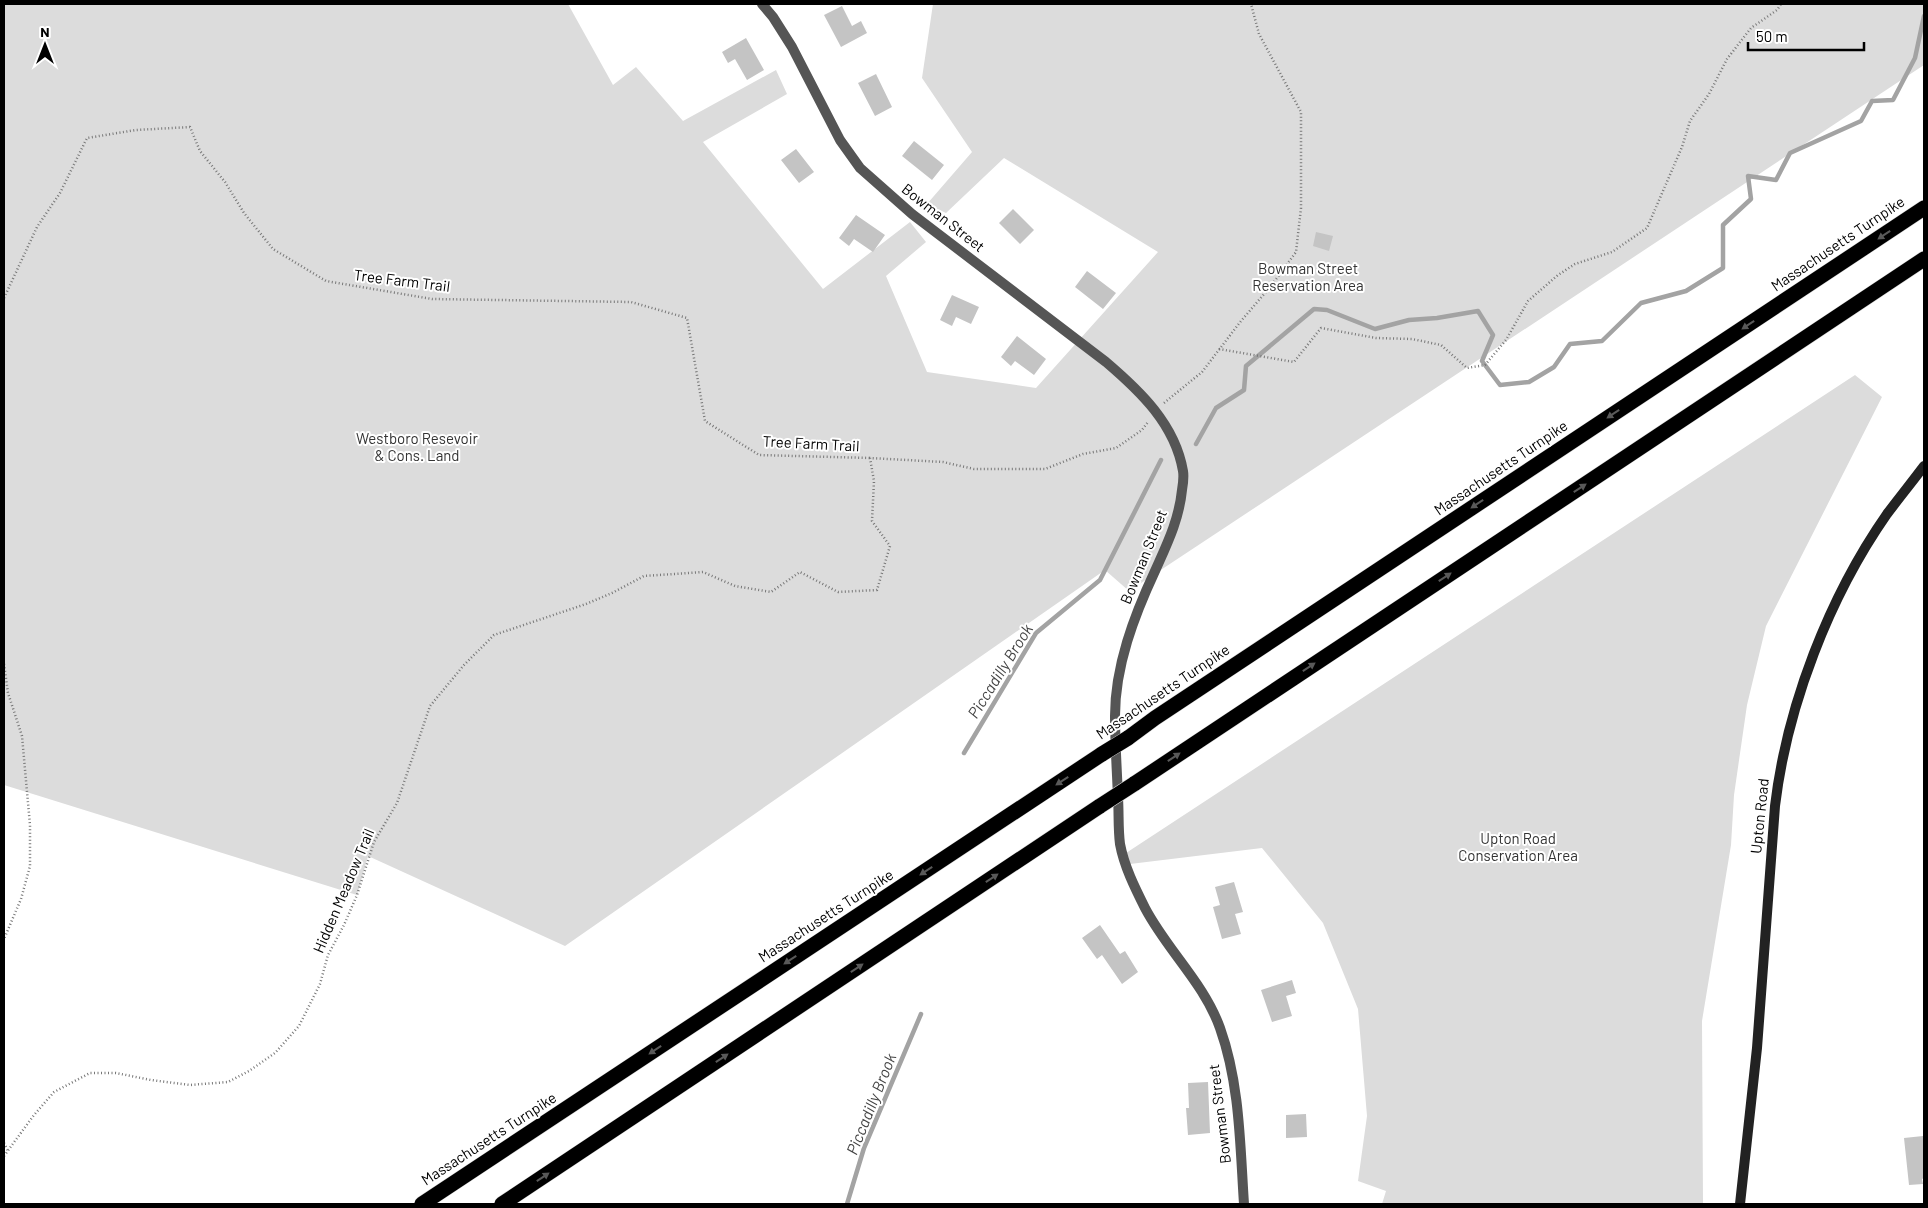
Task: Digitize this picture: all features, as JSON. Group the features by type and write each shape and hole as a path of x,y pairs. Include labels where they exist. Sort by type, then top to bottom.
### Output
{"highway":[{"name":"Massachusetts Turnpike","path":"422,1204 1128,738 1155,718 1924,208"},
{"path":"502,1204 1924,259"}],"main road":[{"name":"Upton Road","path":"1740,1204 1757,1048 1775,806 1787,736 1808,670 1839,598 1887,515 1924,466"}],"street":[{"name":"Bowman Street","path":"762,4 773,17 792,47 840,140 860,168 925,224 1106,362 1132,384 1156,410 1174,440 1184,473 1180,508 1172,532 1141,604 1120,670 1115,717 1120,844 1130,877 1145,908 1163,938 1204,995 1219,1026 1230,1059 1236,1093 1244,1204"}],"path":[{"path":"870,458 944,462 974,469 1045,469 1083,454 1116,448 1142,430 1156,410 1202,372 1296,252 1300,208 1300,112 1259,34 1251,4"},
{"path":"1220,350 1294,362 1321,328 1376,338 1412,339 1441,345 1467,368 1485,365 1506,340 1528,301 1558,275 1575,264 1612,252 1647,228 1682,147 1690,122 1710,94 1727,59 1751,28 1777,10 1781,4"},
{"name":"Tree Farm Trail","path":"4,298 37,227 60,193 87,138 136,130 190,127 200,151 225,182 244,213 273,249 326,281 432,299 631,302 687,318 704,421 759,455 870,458"},
{"name":"Hidden Meadow Trail","path":"4,1156 34,1115 54,1092 90,1072 116,1072 151,1080 190,1085 228,1082 249,1071 275,1053 299,1026 320,984 328,955 358,895 374,842 397,802 430,706 464,665 494,635 586,604 644,576 703,572 735,586 771,592 800,572 838,592 877,590 890,546 872,521 874,482 870,458"},
{"path":"4,664 8,693 22,736 30,825 30,866 20,899 4,939"},
{"path":"4,1143 8,1151"}],"green space":[{"name":"Westboro Resevoir & Cons. Land","path":"4,4 568,4 613,85 636,67 683,121 776,70 787,94 703,142 823,289 910,222 926,242 886,276 927,372 1036,388 1158,252 1004,158 946,213 927,204 972,152 922,78 933,4 1924,4 1924,65 1129,591 1105,570 565,946 368,856 357,895 4,785"},
{"name":"Upton Road Conservation Area","path":"1855,375 1882,397 1766,626 1747,705 1734,795 1731,845 1702,1021 1703,1204 1382,1204 1386,1191 1358,1181 1367,1116 1358,1009 1323,923 1262,848 1130,864 1123,855"}],"building":[{"path":"842,6 852,26 861,21 867,33 841,47 824,15"},
{"path":"746,38 764,70 747,80 735,59 728,63 722,52"},
{"path":"876,74 892,107 875,116 858,83"},
{"path":"914,141 944,165 932,180 902,156"},
{"path":"796,149 814,172 799,183 781,160"},
{"path":"1013,209 1034,230 1020,244 999,223"},
{"path":"856,215 885,235 873,252 854,239 849,246 839,238"},
{"path":"1316,232 1333,236 1329,251 1313,246"},
{"path":"1087,271 1116,293 1103,309 1075,287"},
{"path":"952,295 979,307 971,324 956,317 952,326 940,320"},
{"path":"1017,336 1046,359 1034,375 1015,361 1011,366 1001,357"},
{"path":"1234,882 1243,912 1235,914 1241,934 1222,939 1213,907 1220,905 1215,887"},
{"path":"1100,925 1120,954 1125,951 1138,972 1122,984 1102,955 1097,959 1082,938"},
{"path":"1292,980 1296,993 1286,996 1292,1016 1272,1022 1261,990"},
{"path":"1208,1082 1210,1133 1188,1135 1186,1108 1189,1108 1188,1083"},
{"path":"1306,1114 1307,1137 1286,1138 1286,1115"},
{"path":"1923,1136 1923,1184 1909,1185 1904,1138"}],"waterway":[{"name":"Piccadilly Brook","path":"1196,444 1216,408 1244,390 1246,366 1314,309 1327,310 1375,329 1409,320 1437,318 1478,311 1493,335 1482,361 1500,385 1529,382 1554,367 1570,344 1602,341 1641,303 1686,291 1723,268 1723,225 1751,199 1748,176 1776,180 1790,153 1861,121 1872,101 1893,100 1915,58 1924,16"},
{"name":"Piccadilly Brook","path":"964,753 1036,633 1100,580 1161,460"},
{"name":"Piccadilly Brook","path":"847,1204 864,1148 921,1014"}],"park label":[{"name":"Bowman Street Reservation Area","path":"1308,278"}]}
